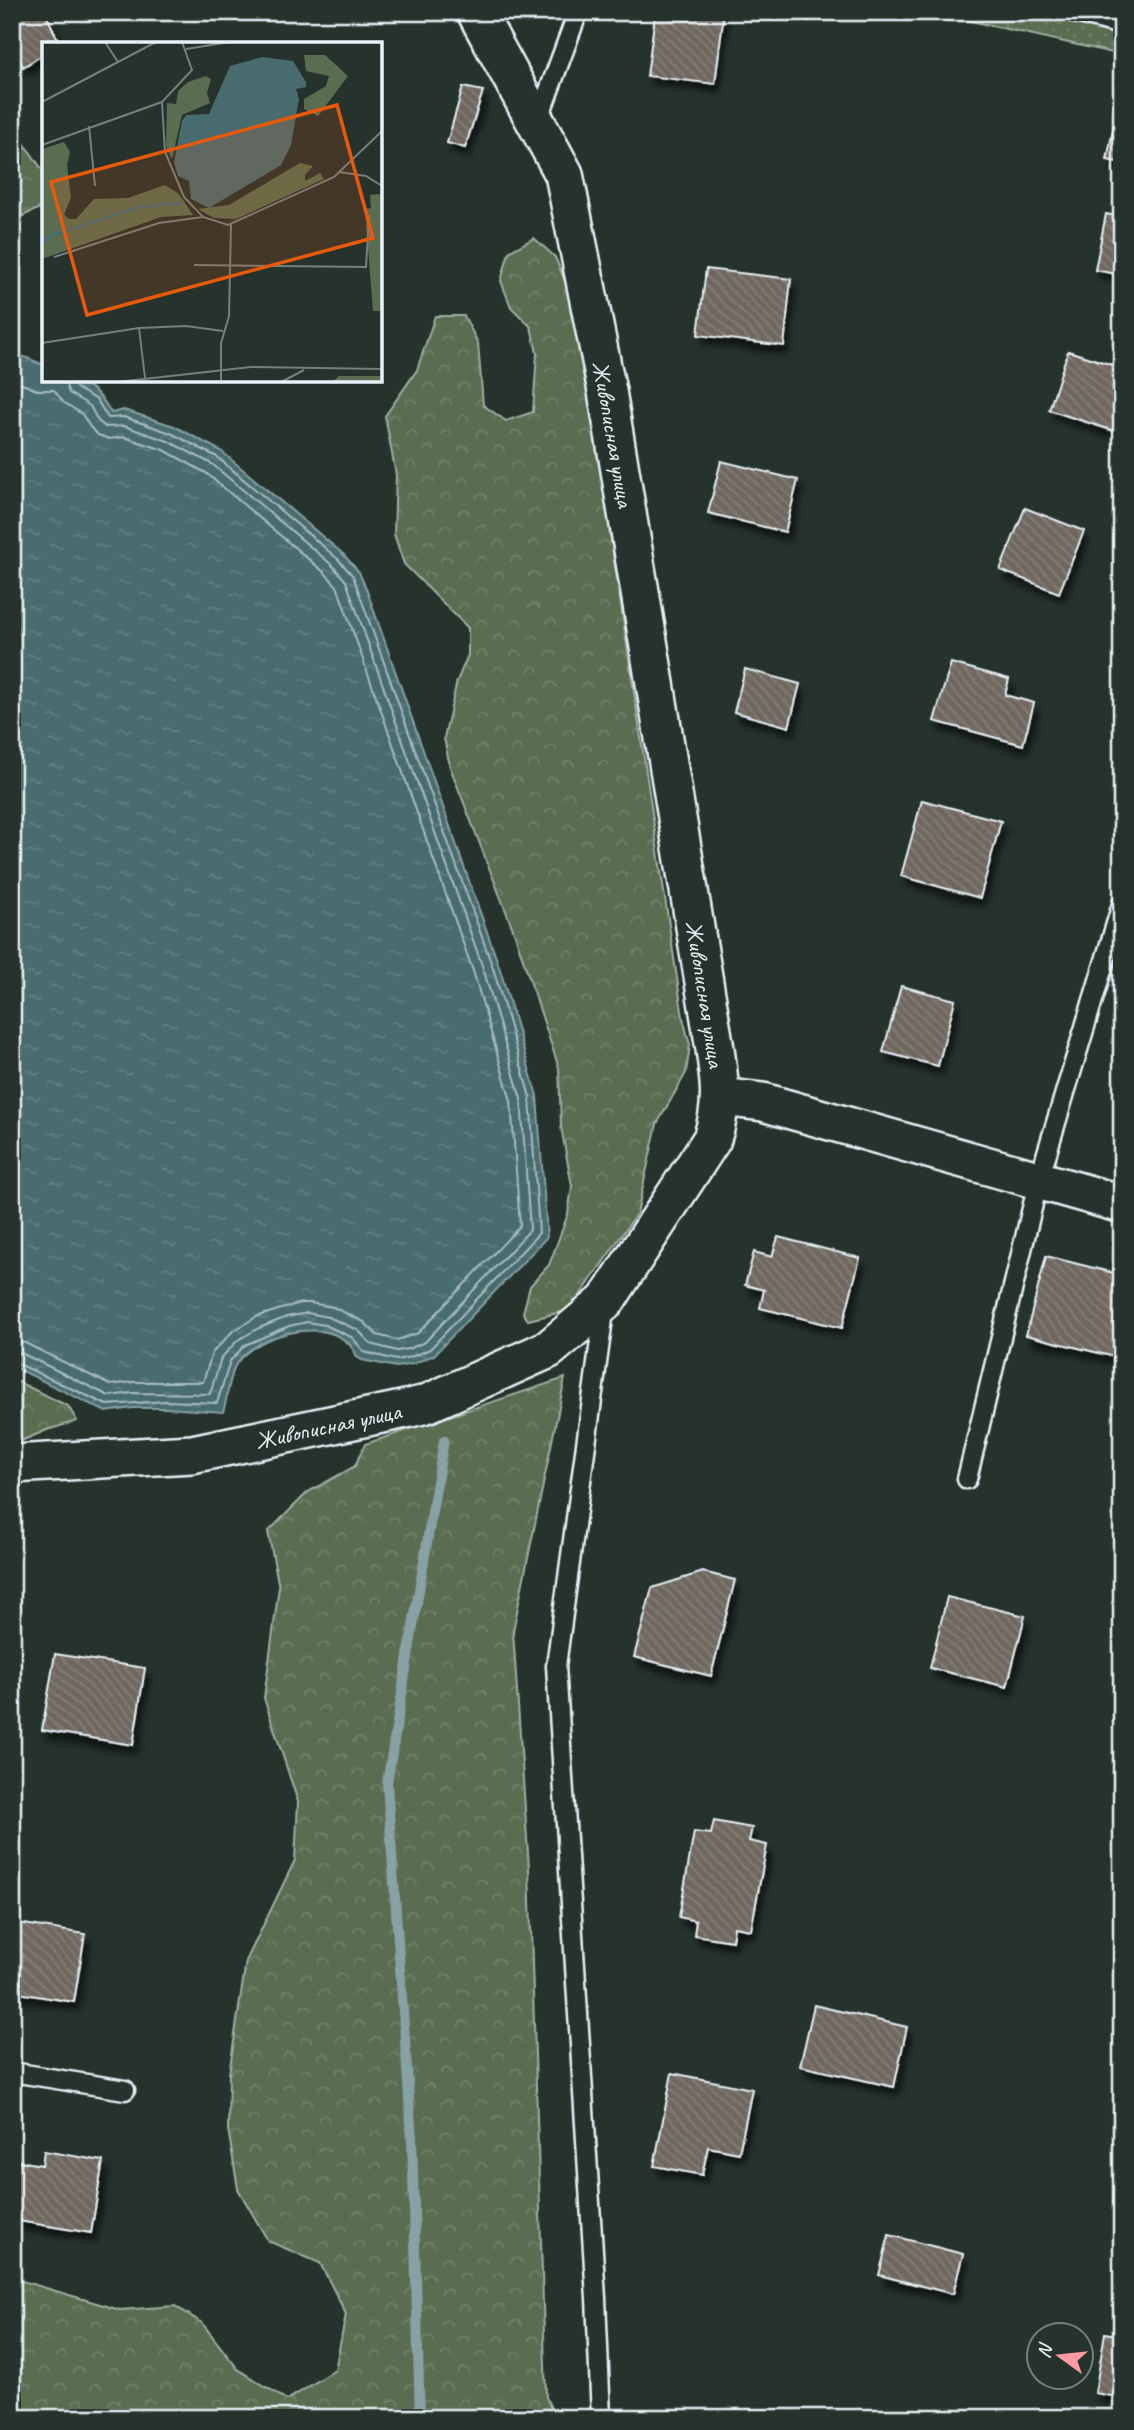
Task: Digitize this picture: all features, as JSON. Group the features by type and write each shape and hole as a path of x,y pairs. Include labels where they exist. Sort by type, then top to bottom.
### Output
{"street":[{"name":"Живописная улица","path":"12,1464 192,1454 406,1409 426,1404 549,1349 606,1301 712,1139 719,1117 721,1097 607,391 564,174 476,12"},
{"path":"721,1097 763,1102 1122,1204"}],"lane":[{"path":"537,124 578,12"},
{"path":"1072,12 1122,25"},
{"path":"967,1479 1040,1179 1122,904"},
{"path":"601,2418 596,2298 556,1666 606,1301"},
{"path":"12,2072 125,2090"}],"green space":[{"path":"931,12 1122,12 1122,55"},
{"path":"12,126 42,169 42,207 12,221"},
{"path":"534,238 555,257 568,288 582,346 683,1018 690,1045 686,1073 657,1124 637,1213 570,1310 528,1320 523,1313 530,1286 549,1265 568,1214 572,1186 561,1127 559,1068 514,932 450,767 444,738 457,681 468,655 468,628 404,564 394,534 396,475 385,416 417,370 435,316 464,316 478,343 483,405 506,421 533,412 537,353 531,327 511,307 501,281 509,252"},
{"path":"565,1378 513,1631 529,1868 546,2397 555,2418 12,2418 12,2278 120,2310 175,2306 202,2323 238,2369 287,2400 335,2370 346,2314 320,2263 268,2241 238,2189 228,2129 229,2074 246,1961 295,1860 298,1802 264,1698 279,1587 268,1532 308,1492 355,1466 365,1444"},
{"path":"12,1379 68,1406 77,1421 12,1445"}],"water":[{"path":"12,352 42,364 42,382 84,384 98,394 111,413 124,410 174,426 221,451 343,554 359,572 499,966 537,1096 547,1237 434,1355 413,1364 396,1367 362,1360 348,1343 334,1334 299,1331 280,1335 247,1352 236,1364 223,1412 133,1408 106,1412 12,1366"}],"building":[{"path":"45,12 59,42 42,42 42,55 23,67 12,44 12,14"},
{"path":"691,12 724,12 715,84 647,76 655,15 690,20"},
{"path":"463,87 483,91 465,148 447,143"},
{"path":"1119,99 1122,100 1122,163 1107,160"},
{"path":"1106,214 1122,217 1122,305 1115,304 1121,275 1095,270"},
{"path":"706,269 791,279 784,346 698,335"},
{"path":"1068,351 1122,368 1120,433 1049,410"},
{"path":"721,461 798,480 785,532 708,513"},
{"path":"1025,508 1084,531 1059,593 1000,570"},
{"path":"951,663 1009,679 1005,695 1034,703 1023,745 934,721"},
{"path":"745,669 800,684 789,727 734,712"},
{"path":"922,800 1001,821 980,898 901,876"},
{"path":"901,986 955,1000 938,1066 883,1052"},
{"path":"778,1237 860,1258 842,1328 760,1308 764,1290 745,1285 754,1252 772,1257"},
{"path":"1046,1256 1122,1275 1122,1349 1119,1358 1026,1335"},
{"path":"703,1572 735,1580 711,1676 634,1657 652,1588"},
{"path":"947,1597 1025,1616 1007,1687 930,1668"},
{"path":"55,1654 145,1668 133,1745 42,1730"},
{"path":"714,1821 752,1828 749,1841 767,1845 751,1930 734,1927 732,1941 694,1935 696,1921 679,1917 694,1832 711,1834"},
{"path":"12,1922 85,1934 74,2002 12,1992"},
{"path":"814,2005 907,2027 894,2087 800,2066"},
{"path":"672,2073 752,2089 739,2153 708,2147 702,2175 654,2166"},
{"path":"44,2151 103,2161 91,2233 12,2220 12,2160 42,2165"},
{"path":"889,2235 963,2254 953,2294 879,2275"},
{"path":"1105,2333 1122,2336 1122,2398 1095,2393"}],"waterway":[{"path":"420,2418 412,2140 387,1783 444,1440"}]}
